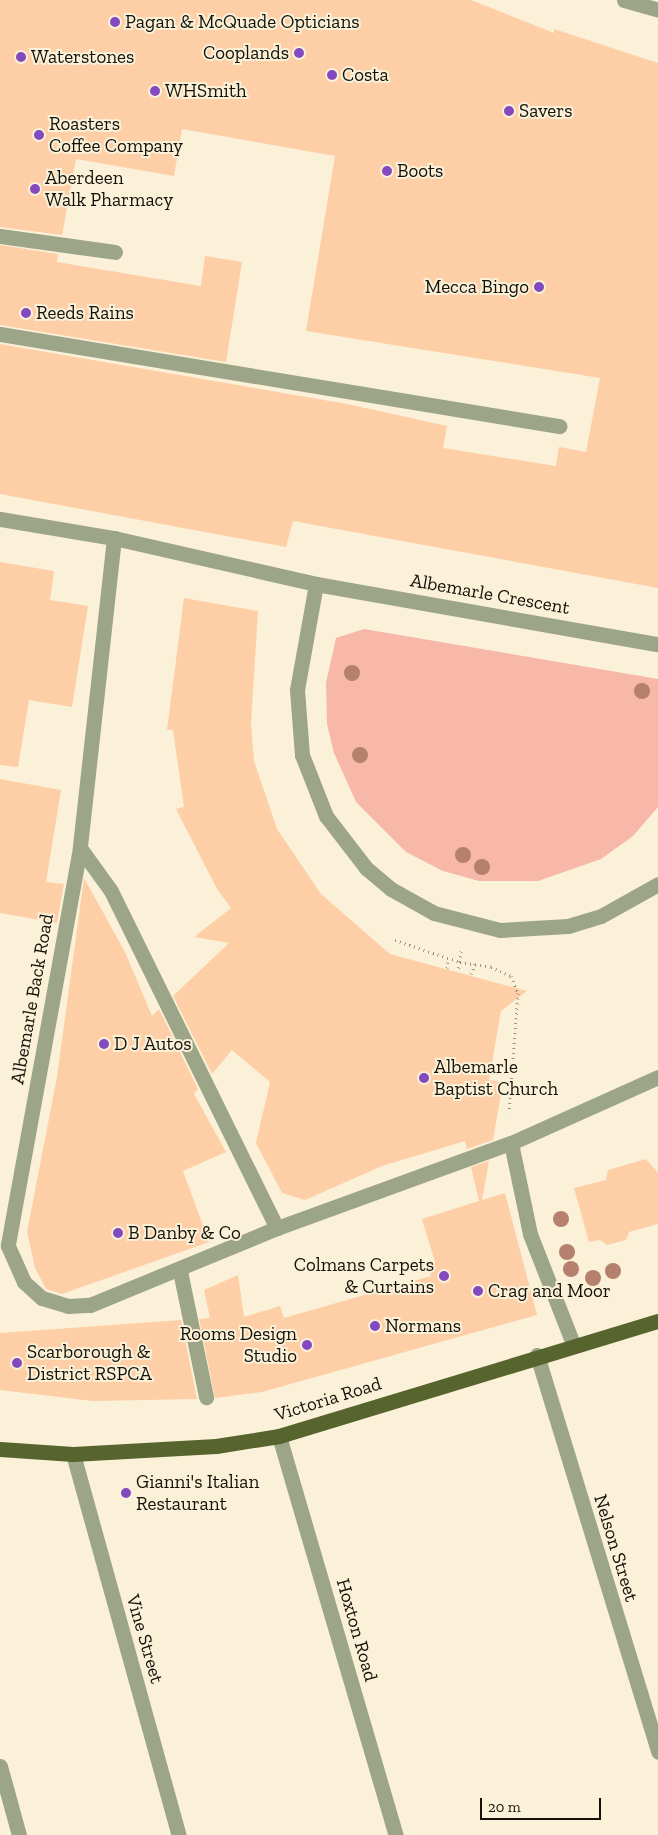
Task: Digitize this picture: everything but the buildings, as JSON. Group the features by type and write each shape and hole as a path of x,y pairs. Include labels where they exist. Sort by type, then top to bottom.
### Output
{"main road":[{"name":"Victoria Road","path":"0,1449 73,1454 216,1446 279,1436 573,1344 658,1321"}],"street":[{"path":"624,0 658,10"},
{"path":"0,236 115,252"},
{"path":"0,334 559,426"},
{"name":"Albemarle Crescent","path":"0,518 114,538 316,584 658,644"},
{"name":"Albemarle Back Road","path":"114,538 80,848 8,1246 24,1282 42,1298 68,1306 90,1305 180,1271 277,1228 511,1143 658,1078"},
{"path":"316,584 297,690 301,747 312,786 326,816 366,868 419,906 466,924 500,930 568,926 601,916 658,884"},
{"path":"80,848 111,892 277,1228"},
{"path":"511,1143 530,1234 573,1344"},
{"path":"180,1271 206,1397"},
{"name":"Nelson Street","path":"537,1355 658,1752"},
{"name":"Hoxton Road","path":"279,1436 396,1835"},
{"name":"Vine Street","path":"73,1454 179,1835"},
{"path":"0,1766 18,1835"}],"path":[{"path":"458,970 466,924"},
{"path":"395,940 448,960 475,964 511,976 518,993 508,1125 511,1143"},
{"path":"447,968 448,960"},
{"path":"472,974 475,964"}],"shaded area":[{"path":"364,629 658,679 658,807 633,836 601,859 538,881 479,881 443,871 406,852 356,802 334,753 327,724 326,683 336,638"}],"place":[{"name":"Pagan & McQuade Opticians","path":"115,22"},
{"name":"Cooplands","path":"299,53"},
{"name":"Waterstones","path":"21,57"},
{"name":"Costa","path":"332,75"},
{"name":"WHSmith","path":"155,91"},
{"name":"Savers","path":"509,111"},
{"name":"Roasters Coffee Company","path":"39,135"},
{"name":"Boots","path":"387,171"},
{"name":"Aberdeen Walk Pharmacy","path":"35,189"},
{"name":"Mecca Bingo","path":"539,287"},
{"name":"Reeds Rains","path":"26,313"},
{"name":"D J Autos","path":"104,1044"},
{"name":"Albemarle Baptist Church","path":"424,1078"},
{"name":"B Danby & Co","path":"118,1233"},
{"name":"Colmans Carpets & Curtains","path":"444,1276"},
{"name":"Crag and Moor","path":"478,1291"},
{"name":"Normans","path":"375,1326"},
{"name":"Rooms Design Studio","path":"307,1345"},
{"name":"Scarborough & District RSPCA","path":"17,1363"},
{"name":"Gianni's Italian Restaurant","path":"126,1493"}]}
